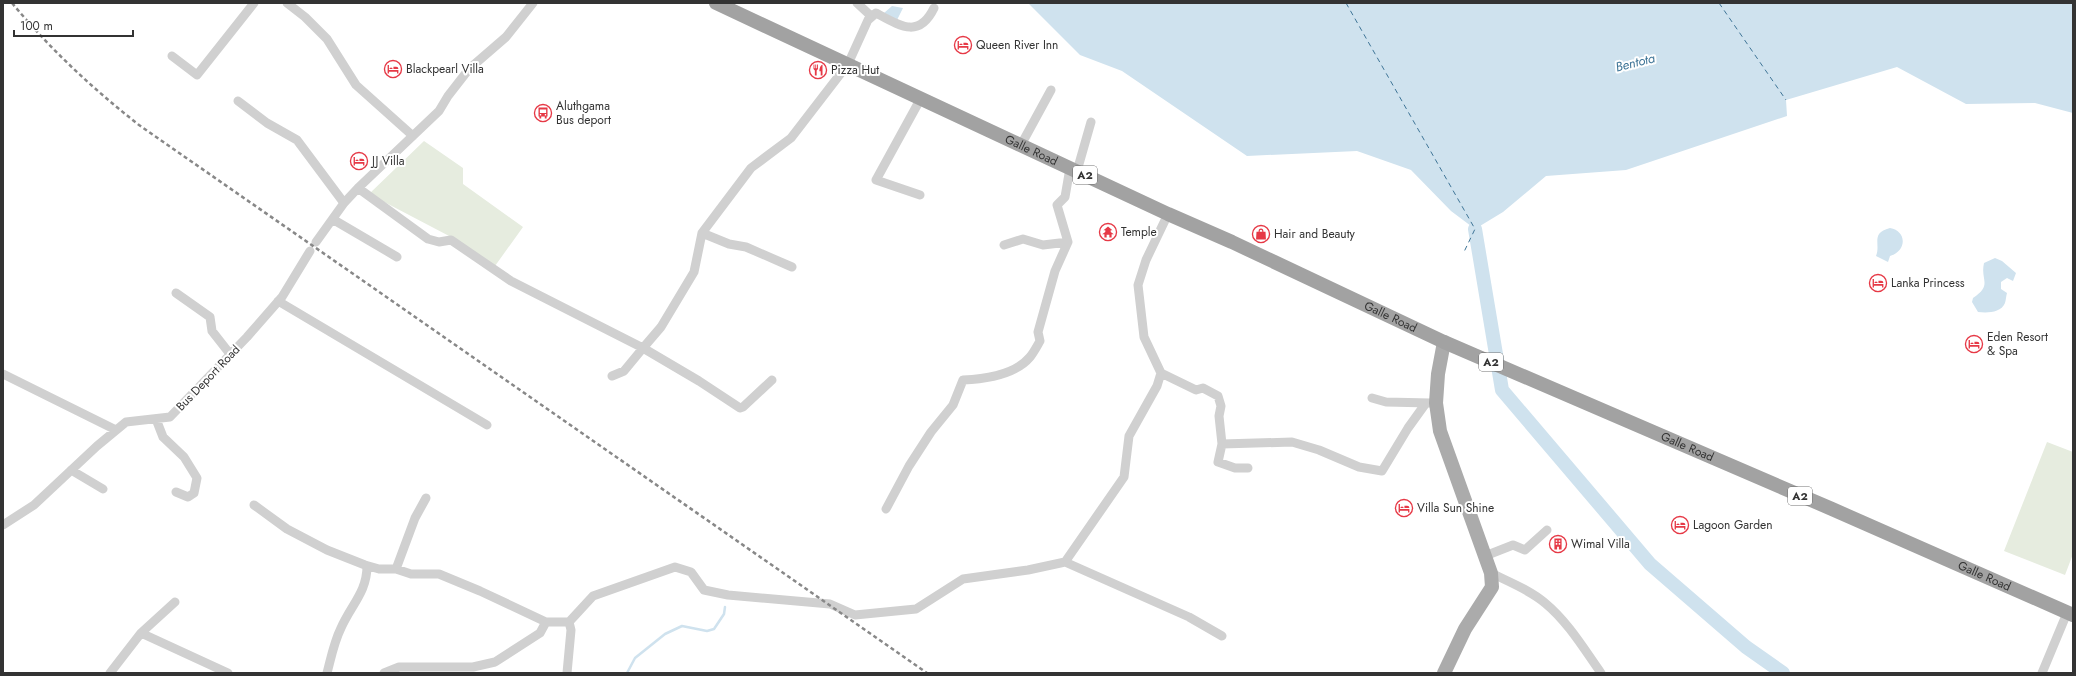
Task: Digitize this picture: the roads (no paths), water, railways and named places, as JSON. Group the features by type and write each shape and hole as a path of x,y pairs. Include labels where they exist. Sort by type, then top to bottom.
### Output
{"highway":[{"name":"Galle Road","path":"716,3 1073,170 1232,242 1450,345 1832,509 2070,614"}],"main road":[{"path":"1444,673 1465,630 1492,588 1491,574 1431,403 1438,374 1450,345"}],"street":[{"path":"172,56 197,75 254,3"},
{"path":"287,3 305,17 327,40 356,85 414,136"},
{"path":"316,242 334,220 344,203 439,111 469,69 506,37 533,3"},
{"path":"857,3 871,16"},
{"path":"612,376 627,368 661,327 694,272 702,234 751,168 791,138 848,64 871,16 876,13 904,26 918,27 925,24 934,8"},
{"path":"1021,145 1051,90"},
{"path":"920,98 876,180 920,195"},
{"path":"238,101 267,123 297,140 344,203"},
{"path":"886,509 909,466 931,432 953,405 964,380 984,379 999,375 1017,367 1030,358 1040,341 1038,332 1055,271 1068,242 1056,205 1065,197 1073,170 1091,122"},
{"path":"358,188 428,239 439,242 451,240 511,281 643,348 699,381 740,408 743,407 772,380"},
{"path":"1168,214 1146,260 1138,285 1144,337 1161,374 1196,390 1203,388 1218,396 1221,406 1219,416 1222,444 1218,462 1235,468 1248,468"},
{"path":"334,220 397,257"},
{"path":"702,234 729,244 746,247 792,266"},
{"path":"1004,245 1023,240 1043,245 1068,242"},
{"name":"Bus Deport Road","path":"3,525 34,505 71,470 126,422 170,417 278,301 310,251"},
{"path":"176,293 210,317 212,331 230,354"},
{"path":"278,301 487,425"},
{"path":"3,374 116,430"},
{"path":"1065,562 1124,477 1129,436 1157,386 1161,374"},
{"path":"1372,398 1386,402 1431,403"},
{"path":"1222,444 1292,442 1319,450 1359,468 1382,471 1408,428 1431,403"},
{"path":"156,419 164,437 184,457 197,478 194,493 188,497 176,492"},
{"path":"71,470 103,489"},
{"path":"396,569 407,538 426,498"},
{"path":"254,505 287,529 327,550 367,566 379,569 396,569 411,574 439,574 480,591 546,622 569,622 593,596 675,567 691,572 704,590 728,595 830,604 855,615 916,609 963,579 1028,570 1065,562 1189,617 1222,636"},
{"path":"1485,556 1513,545 1525,550 1547,530"},
{"path":"327,673 340,630 349,609 362,593 367,578 367,566"},
{"path":"1491,574 1520,587 1544,603 1563,621 1601,673"},
{"path":"110,673 141,633 176,602"},
{"path":"2042,673 2070,614"},
{"path":"384,673 399,667 473,667 495,662 540,632 546,622"},
{"path":"567,673 570,630 569,622"},
{"path":"141,633 228,673"}],"water":[{"name":"Bentota","path":"1028,3 2073,3 2073,113 2035,103 1966,104 1897,67 1786,100 1787,116 1626,170 1546,176 1503,212 1475,229 1451,211 1411,170 1357,151 1247,156 1122,71 1080,55"},
{"path":"892,6 903,8 897,20 884,13"},
{"path":"1890,228 1900,233 1903,241 1900,250 1890,256 1888,262 1876,256 1877,239 1880,233"},
{"path":"1995,258 2002,261 2016,273 2013,281 2007,278 2001,282 2001,289 2007,293 2003,306 1997,311 1993,312 1978,312 1972,302 1973,298 1983,289 1984,286 1984,263"}],"waterway":[{"path":"1475,229 1502,390 1650,564 1746,647 1783,673"},
{"path":"627,673 635,658 665,634 682,626 707,631 714,629 724,614 725,607"}],"railway":[{"path":"12,3 56,52 105,97 139,125 927,673"}],"place":[{"name":"Queen River Inn","path":"963,45"},
{"name":"Blackpearl Villa","path":"393,69"},
{"name":"Pizza Hut","path":"818,70"},
{"name":"Aluthgama Bus deport","path":"543,113"},
{"name":"JJ Villa","path":"359,161"},
{"name":"Temple","path":"1108,232"},
{"name":"Hair and Beauty","path":"1261,234"},
{"name":"Lanka Princess","path":"1878,283"},
{"name":"Eden Resort & Spa","path":"1974,344"},
{"name":"Villa Sun Shine","path":"1404,508"},
{"name":"Lagoon Garden","path":"1680,525"},
{"name":"Wimal Villa","path":"1558,544"}]}
